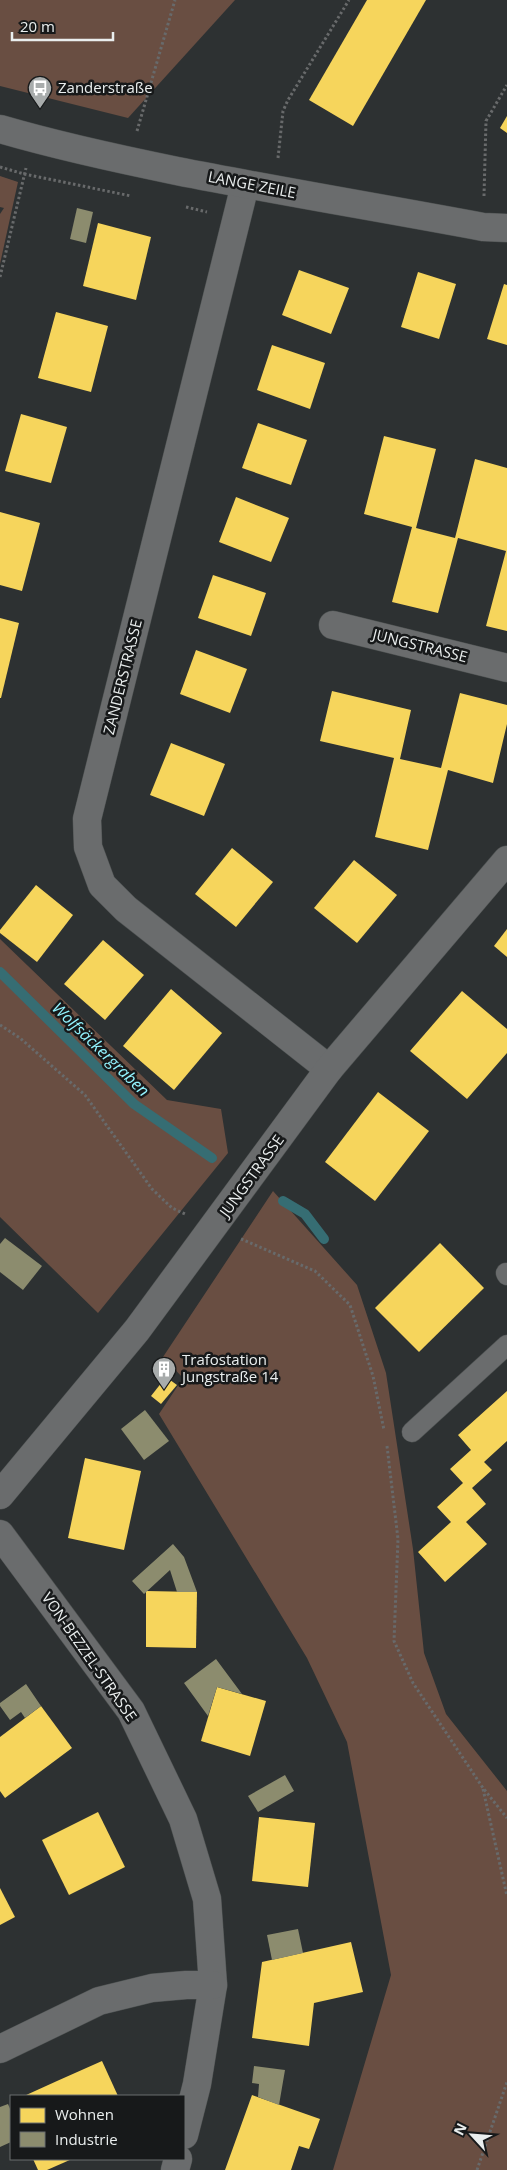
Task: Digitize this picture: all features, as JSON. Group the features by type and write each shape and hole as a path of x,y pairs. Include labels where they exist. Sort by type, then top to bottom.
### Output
{"street":[{"name":"LANGE ZEILE","path":"0,129 128,161 276,190 495,227"},
{"name":"ZANDERSTRASSE","path":"245,184 87,820 88,847 102,885 126,910 330,1069"},
{"name":"JUNGSTRASSE","path":"333,625 507,668"},
{"name":"JUNGSTRASSE","path":"0,1495 137,1330 330,1069 507,860"},
{"name":"VON-BEZZEL-STRASSE","path":"0,1534 131,1711 179,1810 207,1900 213,1985 197,2084 185,2132"},
{"path":"0,2049 99,2001 152,1988 213,1985"}],"lane":[{"path":"412,1432 507,1345"}],"path":[{"path":"128,161 175,0"},
{"path":"276,190 283,111 349,0"},
{"path":"495,227 486,121 507,85"},
{"path":"0,277 34,139"},
{"path":"0,167 24,174"},
{"path":"0,1026 20,1038 84,1095 152,1189 172,1208 315,1271 350,1305 374,1376 388,1456 398,1540 394,1641 414,1683 483,1788 507,1818"},
{"path":"483,1788 507,1896"},
{"path":"477,2170 507,2082"}],"shaded area":[{"path":"0,0 235,0 128,118 0,86"},
{"path":"0,176 18,182 0,264 0,214 4,208 0,207"},
{"path":"0,939 167,1100 221,1109 228,1153 98,1313 0,1217"},
{"path":"273,1191 357,1285 386,1373 413,1549 424,1653 446,1714 507,1791 507,2170 333,2170 391,1975 347,1742 307,1658 159,1414 183,1378 163,1357"}],"building: Wohnen":[{"path":"367,0 426,0 353,126 309,100"},
{"path":"507,116 507,133 500,128"},
{"path":"98,223 151,237 136,300 83,286"},
{"path":"299,270 349,288 331,334 282,315"},
{"path":"418,272 456,284 439,339 401,327"},
{"path":"504,284 507,285 507,345 487,339"},
{"path":"56,312 108,326 91,392 38,378"},
{"path":"272,345 325,363 310,409 257,390"},
{"path":"21,414 67,427 51,483 5,471"},
{"path":"258,423 307,440 291,485 242,468"},
{"path":"384,436 436,449 416,528 455,538 475,459 507,468 507,631 486,626 506,551 458,538 438,613 392,602 412,527 364,514"},
{"path":"236,497 289,518 271,562 219,542"},
{"path":"0,512 40,523 22,591 0,585"},
{"path":"213,575 266,593 251,636 198,618"},
{"path":"0,618 19,623 1,698 0,698"},
{"path":"196,650 247,669 230,713 180,694"},
{"path":"332,691 411,710 400,759 441,768 460,693 507,705 507,724 493,783 448,770 428,850 375,837 394,758 320,741"},
{"path":"171,743 225,764 204,816 150,795"},
{"path":"232,848 273,882 236,927 195,894"},
{"path":"354,860 397,895 357,943 314,908"},
{"path":"36,885 73,915 37,962 0,933 0,930"},
{"path":"507,929 507,957 494,946"},
{"path":"103,940 144,975 105,1020 64,984"},
{"path":"171,989 222,1033 174,1090 123,1046"},
{"path":"462,991 507,1029 507,1053 467,1099 410,1051"},
{"path":"378,1092 429,1131 375,1201 325,1162"},
{"path":"440,1243 484,1288 419,1352 375,1308"},
{"name":"Trafostation Jungstraße 14","path":"166,1377 177,1385 161,1404 151,1396"},
{"path":"507,1391 507,1441 484,1462 492,1470 472,1488 486,1504 466,1522 487,1544 445,1582 418,1552 451,1522 437,1507 463,1483 450,1469 471,1450 458,1435"},
{"path":"85,1458 141,1471 124,1550 68,1538"},
{"path":"146,1591 197,1592 196,1648 146,1647"},
{"path":"217,1687 266,1701 250,1756 201,1741"},
{"path":"41,1706 72,1748 5,1798 0,1791 0,1737"},
{"path":"98,1812 125,1867 69,1895 42,1840"},
{"path":"259,1817 315,1823 308,1887 252,1881"},
{"path":"0,1888 15,1917 0,1925"},
{"path":"351,1942 363,1992 314,2003 309,2046 252,2038 262,1962"},
{"path":"102,2061 118,2095 26,2095"},
{"path":"252,2095 320,2119 309,2149 299,2146 291,2170 225,2170"},
{"path":"33,2160 70,2160 47,2170 38,2170"}],"building: Industrie":[{"path":"77,208 93,212 86,243 70,239"},
{"path":"5,1238 42,1266 23,1290 0,1272 0,1244"},
{"path":"145,1410 169,1441 144,1460 121,1429"},
{"path":"173,1544 184,1557 197,1592 177,1592 170,1570 144,1594 132,1581"},
{"path":"216,1659 242,1694 217,1687 208,1716 184,1683"},
{"path":"26,1684 41,1706 25,1718 21,1712 10,1720 0,1706 0,1703"},
{"path":"285,1775 294,1791 258,1812 248,1796"},
{"path":"298,1929 303,1953 272,1960 267,1935"},
{"path":"254,2066 285,2070 279,2105 258,2097 259,2084 252,2083"},
{"path":"8,2104 10,2109 10,2142 0,2147 0,2107"}],"waterway":[{"name":"Wolfsäckergraben","path":"0,972 134,1104 212,1158"},
{"name":"Wolfsäckergraben","path":"283,1201 305,1214 324,1239"}],"place":[{"name":"Zanderstraße","path":"40,109"},
{"name":"Trafostation Jungstraße 14","path":"164,1390"}]}
